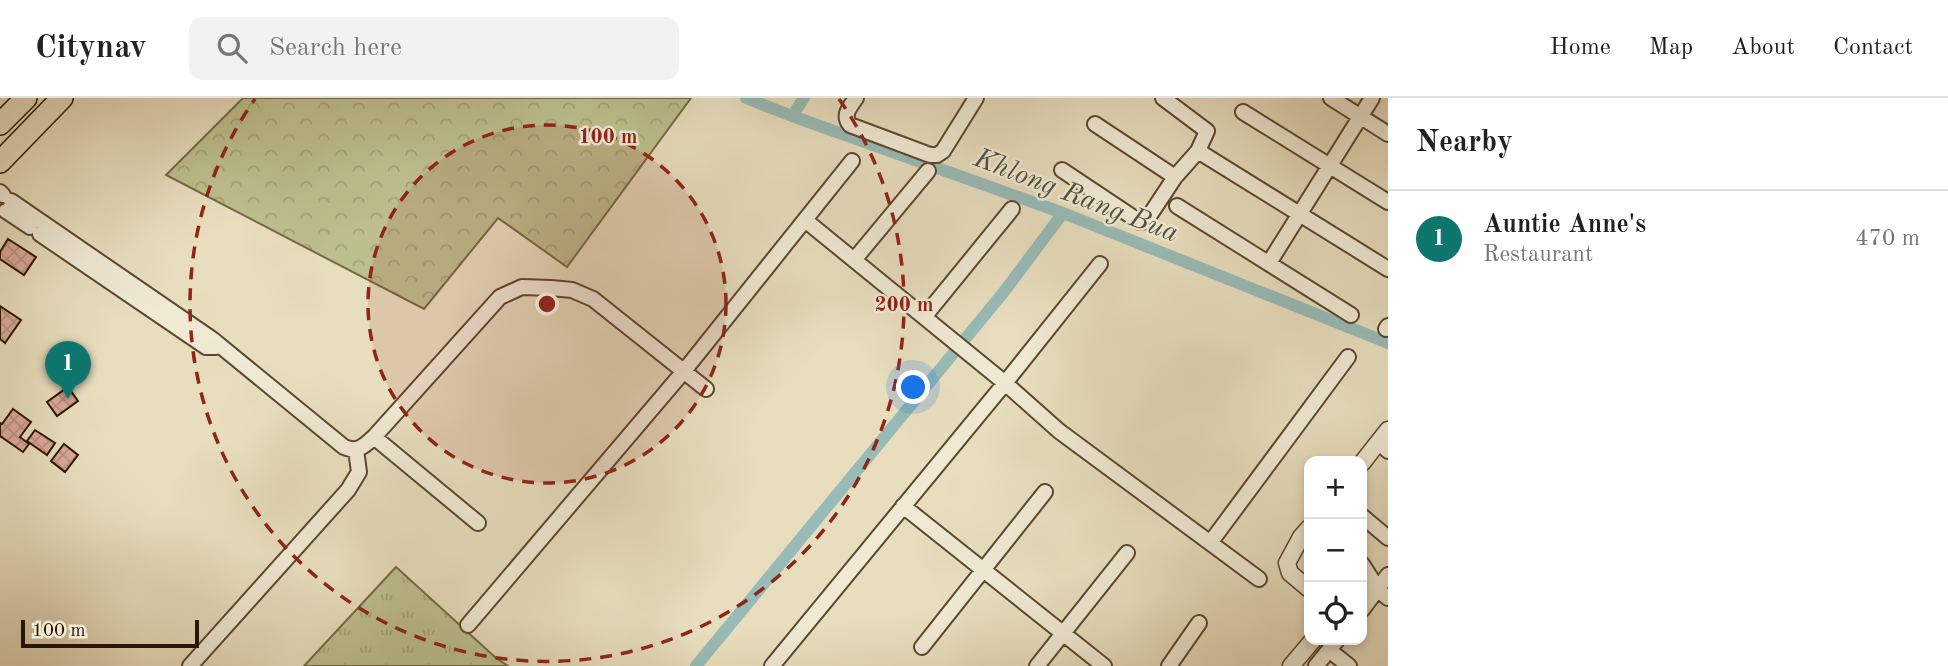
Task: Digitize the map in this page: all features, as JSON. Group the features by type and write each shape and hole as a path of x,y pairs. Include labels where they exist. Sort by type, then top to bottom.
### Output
{"main road":[{"path":"0,124 26,98"},
{"path":"0,162 62,98"}],"street":[{"path":"856,98 846,113 850,125 930,155 943,151 976,98"},
{"path":"1062,170 1143,223 1146,221 1175,177 1198,151 1206,134 1206,129 1163,98"},
{"path":"1331,98 1388,134"},
{"path":"1269,263 1372,98"},
{"path":"1243,111 1388,202"},
{"path":"1095,124 1175,177"},
{"path":"1198,151 1388,269"},
{"path":"468,625 684,371 852,160"},
{"path":"854,260 928,171"},
{"path":"1177,206 1351,315"},
{"path":"924,317 1012,209"},
{"path":"17,211 58,240"},
{"path":"17,211 162,311 206,347 221,346 344,447 361,449 500,297 522,287 572,290 593,299 706,389"},
{"path":"805,220 1005,383 1059,431 1259,579"},
{"path":"772,666 1100,264"},
{"path":"1210,543 1348,357"},
{"path":"1367,457 1388,430"},
{"path":"374,437 478,523"},
{"path":"190,666 348,490 359,472 356,450"},
{"path":"922,647 1045,492"},
{"path":"903,506 1104,666"},
{"path":"1366,519 1388,538"},
{"path":"1304,539 1287,559 1290,573 1304,585"},
{"path":"1037,666 1126,553"},
{"path":"1367,571 1383,594"},
{"path":"1367,606 1383,594 1388,575"},
{"path":"1367,585 1383,594"},
{"path":"1169,666 1199,623"},
{"path":"1291,666 1309,645"},
{"path":"1316,666 1333,645 1349,666"}],"green space":[{"path":"243,98 691,98 567,267 498,218 424,309 166,175"},
{"path":"396,567 496,658 508,666 304,666"}],"building":[{"path":"8,239 36,257 24,275 0,259 0,252"},
{"path":"0,306 21,320 5,343 0,339"},
{"path":"68,387 78,401 57,416 47,402"},
{"path":"13,409 31,422 20,437 29,444 23,452 0,436 0,423 2,424"},
{"path":"35,430 55,443 47,455 27,441"},
{"path":"64,444 78,455 65,472 51,461"}],"waterway":[{"name":"Khlong Rang Bua","path":"746,98 1063,213 1388,343"},
{"path":"792,116 804,98"},
{"path":"696,666 1003,293 1063,213"}],"place":[{"name":"Auntie Anne's","path":"68,399"}]}
